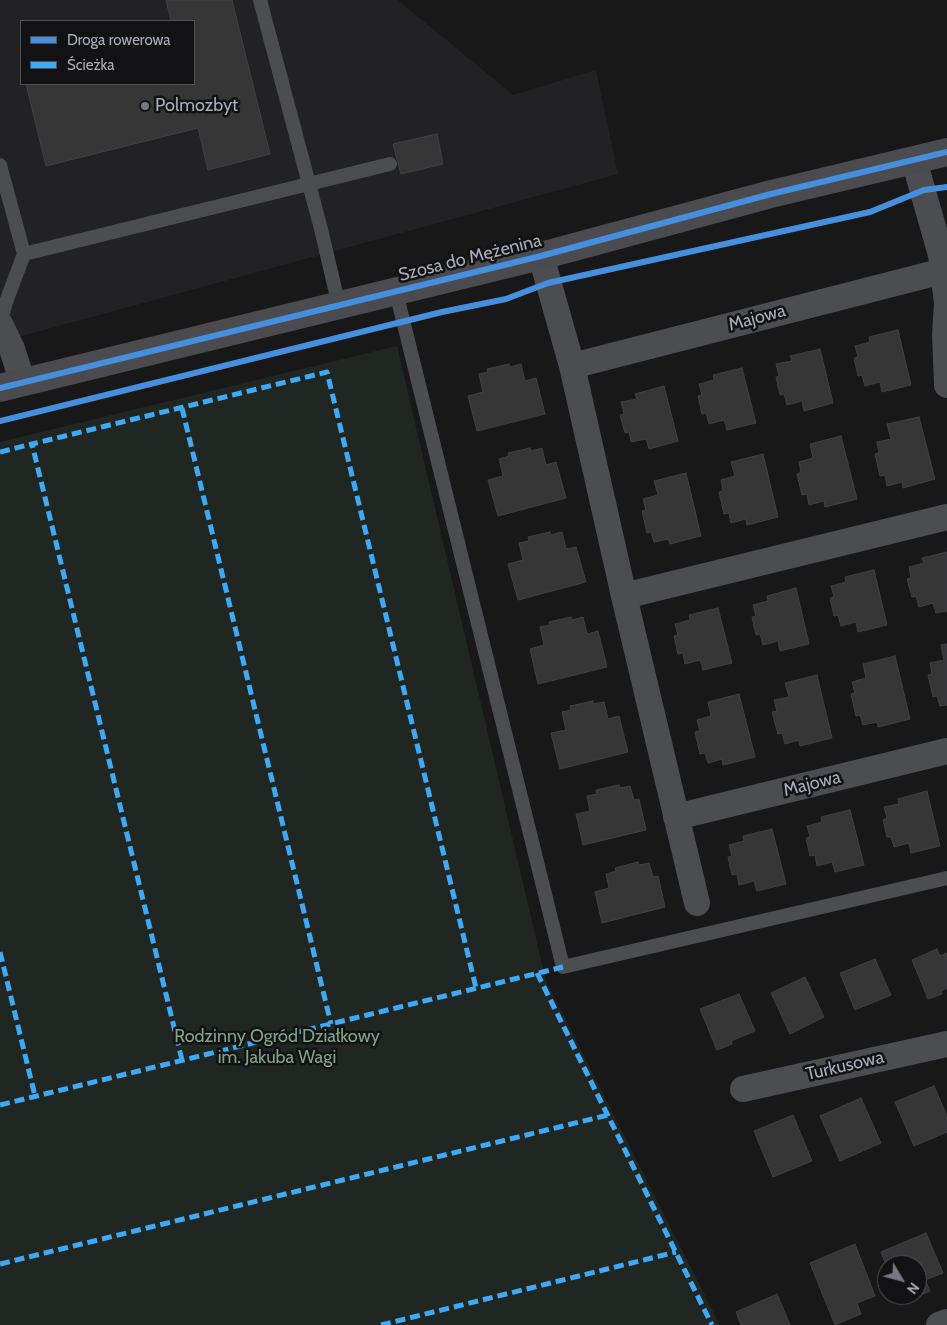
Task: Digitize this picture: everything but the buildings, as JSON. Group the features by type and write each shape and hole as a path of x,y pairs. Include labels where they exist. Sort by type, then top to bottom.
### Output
{"main road":[{"name":"Szosa do Mężenina","path":"11,385 542,256 771,194 947,152"}],"street":[{"path":"914,160 941,255 947,303 945,334 947,385"},
{"path":"542,256 572,366 697,904"},
{"name":"Majowa","path":"572,366 943,271"},
{"path":"0,324 12,349 11,385"},
{"path":"624,596 947,517"},
{"name":"Majowa","path":"676,817 947,751"},
{"name":"Turkusowa","path":"743,1089 947,1044"},
{"path":"939,1325 947,1322"}],"lane":[{"path":"260,0 321,229 339,306"},
{"path":"24,254 390,164"},
{"path":"0,165 24,254 0,324"},
{"path":"396,292 563,967 947,878"}],"shaded area":[{"path":"0,0 398,0 513,95 596,70 618,174 0,342"}],"green space":[{"name":"Rodzinny Ogród Działkowy im. Jakuba Wagi","path":"397,346 546,981 720,1325 0,1325 0,442"}],"marked path":[{"path":"182,1060 32,444 327,372 476,988"},
{"path":"182,408 331,1024"},
{"path":"0,452 32,444"},
{"path":"0,952 35,1096"},
{"path":"0,1105 563,967"},
{"path":"537,973 712,1325"},
{"path":"0,1264 608,1115"},
{"path":"381,1325 676,1252"}],"cycle path":[{"path":"0,388 541,256 771,194 947,152"},
{"path":"0,421 442,312 506,299 548,283 870,212 924,190 947,187"}],"place":[{"name":"Polmozbyt","path":"145,106"}]}
